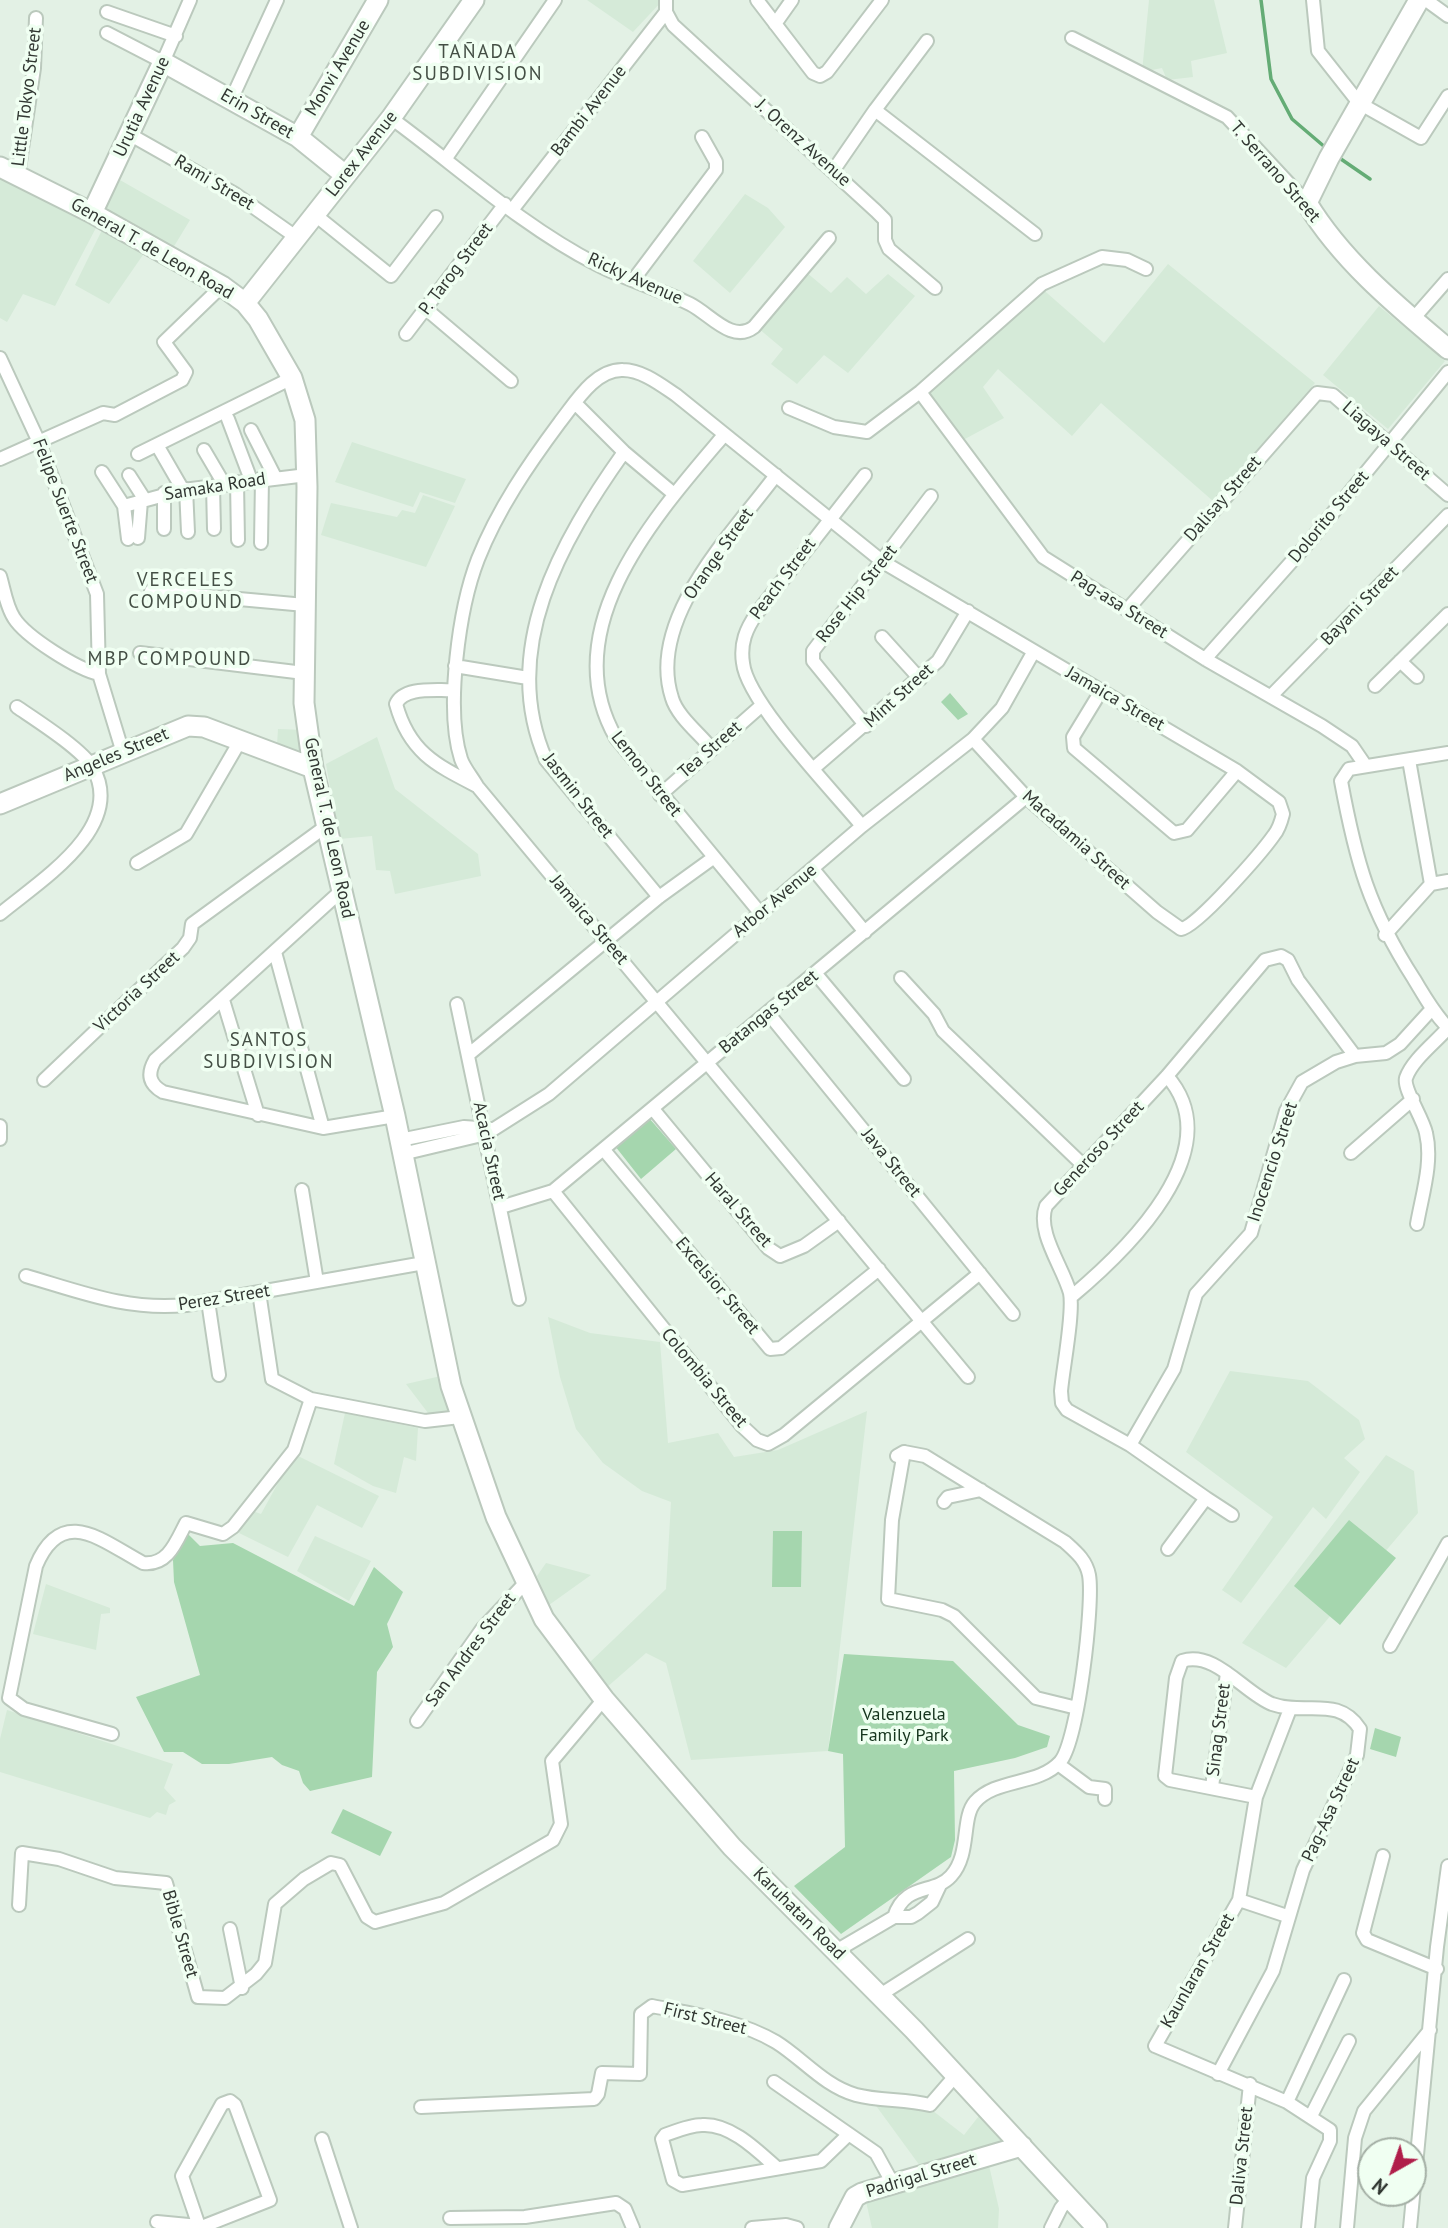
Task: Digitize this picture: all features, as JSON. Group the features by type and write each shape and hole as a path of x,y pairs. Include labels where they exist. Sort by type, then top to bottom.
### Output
{"main road":[{"name":"Monvi Avenue","path":"298,137 378,0"},
{"name":"Lorex Avenue","path":"245,303 391,118 474,0"},
{"path":"1307,203 1359,103 1419,0"},
{"name":"Erin Street","path":"163,61 298,137 345,176"},
{"name":"Urutia Avenue","path":"92,213 163,61"},
{"name":"General T. de Leon Road","path":"9,171 92,213 222,286 245,303 281,356 292,378 304,420 307,475 304,673 313,768 396,1116 408,1146 424,1263 460,1417 496,1517 527,1581"},
{"name":"T. Serrano Street","path":"1307,203 1329,234 1377,288 1448,349"},
{"name":"Angeles Street","path":"0,804 188,726 204,727 313,768"},
{"name":"Karuhatan Road","path":"527,1581 544,1619 604,1699 732,1847 880,1995 1097,2228"},
{"name":"Padrigal Street","path":"839,2228 855,2197 1022,2146"}],"street":[{"name":"Urutia Avenue","path":"163,61 190,0"},
{"path":"232,99 277,0"},
{"path":"446,158 555,0"},
{"path":"757,0 813,73 820,76 827,72 882,0"},
{"path":"775,24 792,0"},
{"path":"1313,0 1318,51 1359,103 1421,138 1448,96"},
{"path":"1426,0 1448,16"},
{"name":"J. Orenz Avenue","path":"666,6 673,25 833,170 884,220 885,240 889,249 935,288"},
{"name":"Bambi Avenue","path":"509,207 666,6"},
{"path":"107,12 176,36"},
{"name":"Little Tokyo Street","path":"9,171 34,68 36,18"},
{"path":"107,33 163,61"},
{"name":"T. Serrano Street","path":"1072,38 1227,117 1307,203"},
{"path":"833,170 928,41"},
{"path":"875,110 1035,233"},
{"name":"Ricky Avenue","path":"391,118 509,207 595,264 699,309 735,334 745,333 829,238"},
{"name":"Rami Street","path":"129,134 235,194 296,237"},
{"path":"634,279 716,170 716,162 702,137"},
{"name":"P. Tarog Street","path":"406,334 509,207"},
{"path":"314,214 391,276 436,217"},
{"path":"789,408 834,427 867,432 920,392 1042,284 1102,257 1127,260 1146,269"},
{"path":"1413,319 1448,279"},
{"path":"0,459 103,413 115,415 182,380 186,372 165,346 166,338 222,286"},
{"path":"426,309 511,382"},
{"name":"Felipe Suerte Street","path":"0,358 38,440 97,594 99,674 122,753"},
{"name":"Jamaica Street","path":"968,1377 657,999 477,786 461,761 456,738 456,666 478,560 519,478 575,403 600,376 623,370 651,379 883,562 1237,771 1279,803 1283,814 1275,834 1188,928"},
{"name":"Dolorito Street","path":"1205,659 1309,542 1448,372"},
{"path":"138,454 292,378"},
{"name":"Liagaya Street","path":"1322,391 1333,395 1448,495"},
{"name":"Dalisay Street","path":"1127,610 1312,396 1322,391"},
{"name":"Pag-asa Street","path":"920,392 1043,558 1352,746 1365,765"},
{"path":"575,403 624,452 674,494"},
{"path":"228,419 263,478"},
{"path":"251,430 263,478 261,543"},
{"name":"Lemon Street","path":"724,435 649,525 616,587 608,605 597,663 598,691 604,718 660,795 761,914"},
{"path":"158,445 185,489 188,531"},
{"path":"204,450 225,484 238,540"},
{"name":"Jasmin Street","path":"624,452 584,508 558,557 538,614 528,678 535,735 546,760 659,897"},
{"path":"102,472 124,506 133,539 143,500 129,475"},
{"name":"Samaka Road","path":"124,506 185,489 307,475"},
{"name":"Orange Street","path":"711,748 672,701 667,659 682,606 695,582 776,475"},
{"name":"Peach Street","path":"862,827 761,706 743,665 746,629 865,475"},
{"path":"214,528 225,484"},
{"path":"164,493 164,529"},
{"name":"Rose Hip Street","path":"866,726 812,655 931,496"},
{"name":"Bayani Street","path":"1271,696 1448,515"},
{"path":"0,576 9,607 22,627 74,665 99,674"},
{"path":"151,591 305,605"},
{"name":"Mint Street","path":"814,768 866,726 938,661 968,611"},
{"path":"1375,686 1448,614"},
{"path":"882,637 920,679"},
{"name":"Arbor Avenue","path":"408,1146 464,1127 487,1130 549,1094 657,999 862,827 973,739 1002,708 1034,651"},
{"path":"140,653 304,673"},
{"path":"1400,662 1417,677"},
{"path":"456,666 528,678"},
{"path":"454,690 407,693 400,696 396,704 422,755 477,786"},
{"path":"1101,691 1073,737 1074,748 1174,833 1187,830 1237,771"},
{"name":"Tea Street","path":"660,795 761,706"},
{"path":"0,914 73,852 92,829 99,801 92,767 62,740 17,707"},
{"name":"Macadamia Street","path":"973,739 1026,797 1157,912 1176,926 1188,928"},
{"path":"137,863 186,834 240,741"},
{"path":"1417,1224 1429,1154 1427,1134 1405,1080 1410,1070 1448,1028 1431,1010 1385,935 1363,880 1341,781 1349,769 1448,753"},
{"path":"1409,760 1432,884"},
{"name":"Batangas Street","path":"501,1207 553,1191 1026,797"},
{"name":"Victoria Street","path":"44,1080 183,948 190,938 192,924 325,827"},
{"path":"468,1055 659,897 713,858"},
{"path":"813,869 866,932"},
{"path":"1385,935 1432,884 1448,881"},
{"path":"341,891 155,1060 150,1068 150,1078 155,1087 163,1092 323,1128 396,1116"},
{"path":"275,952 323,1128"},
{"name":"Generoso Street","path":"1231,1516 1130,1445 1074,1415 1062,1403 1060,1391 1071,1297 1044,1227 1043,1215 1046,1206 1167,1076 1265,960 1273,956 1288,960 1298,980 1355,1056"},
{"path":"816,974 904,1079"},
{"path":"901,978 934,1014 943,1031 1083,1166"},
{"path":"223,1000 258,1115"},
{"name":"Acacia Street","path":"457,1004 487,1130 519,1299"},
{"name":"Inocencio Street","path":"1130,1445 1174,1369 1196,1294 1251,1233 1286,1111 1302,1082 1317,1071 1355,1056 1386,1053 1400,1044 1431,1010"},
{"name":"Java Street","path":"768,1013 1013,1314"},
{"path":"1071,1297 1127,1244 1160,1201 1182,1162 1189,1132 1187,1109 1176,1086 1167,1076"},
{"path":"1351,1153 1413,1099"},
{"name":"Haral Street","path":"653,1109 768,1248 780,1256 804,1246 839,1221"},
{"path":"0,1126 0,1139"},
{"name":"Excelsior Street","path":"604,1150 770,1349 781,1348 879,1269"},
{"path":"302,1191 317,1282"},
{"name":"Colombia Street","path":"553,1191 742,1426 757,1440 768,1444 784,1435 980,1273"},
{"name":"Perez Street","path":"26,1276 128,1306 166,1307 424,1263"},
{"path":"260,1292 272,1378 311,1399 425,1421 460,1417"},
{"path":"208,1301 219,1375"},
{"path":"112,1734 24,1709 9,1698 36,1566 45,1547 64,1532 83,1531 143,1563 152,1564 167,1556 186,1523 223,1534 233,1527 294,1450 311,1399"},
{"path":"894,1916 897,1905 920,1888 940,1885 949,1879 964,1856 972,1805 983,1795 1039,1776 1058,1764 1069,1747 1077,1708 1091,1597 1088,1574 1082,1558 1065,1542 925,1456 900,1454 892,1520 888,1599 942,1610 954,1616 1036,1698 1077,1708"},
{"path":"944,1502 948,1497 981,1490"},
{"path":"1168,1549 1206,1498"},
{"path":"1390,1646 1448,1544"},
{"name":"San Andres Street","path":"417,1721 482,1629 527,1581"},
{"name":"Pag-Asa Street","path":"1212,1787 1170,1780 1165,1776 1177,1678 1182,1661 1188,1659 1227,1672 1255,1695 1290,1709 1340,1710 1348,1713 1360,1729 1357,1755 1303,1870 1287,1916 1273,1971 1218,2074"},
{"name":"Sinag Street","path":"1212,1787 1227,1672"},
{"path":"242,1988 265,1962 273,1910 279,1899 331,1863 340,1865 367,1917 375,1922 444,1903 553,1840 561,1824 552,1761 604,1699"},
{"name":"Kaunlaran Street","path":"1290,1709 1256,1797 1239,1900 1155,2046 1218,2074 1250,2084 1311,2116"},
{"path":"1058,1764 1089,1787 1105,1789 1105,1799"},
{"path":"1212,1787 1256,1797"},
{"name":"Bible Street","path":"19,1905 22,1853 59,1859 115,1878 166,1883 198,1997 225,1998 242,1988"},
{"path":"1383,1856 1363,1933 1367,1940 1437,1969"},
{"path":"1409,2228 1437,1969 1437,1947 1448,1866"},
{"path":"836,1951 894,1916 911,1917 918,1913 932,1902 940,1885"},
{"path":"1239,1900 1287,1916"},
{"path":"230,1929 242,1988"},
{"path":"880,1995 968,1939"},
{"path":"1287,2102 1344,1980"},
{"name":"First Street","path":"421,2107 594,2099 598,2094 602,2073 640,2074 642,2014 652,2006 694,2014 760,2034 777,2042 828,2081 855,2095 930,2105 956,2075"},
{"path":"1347,2228 1355,2138 1364,2111 1431,2029"},
{"path":"1308,2228 1313,2178 1331,2135 1330,2130 1311,2116 1349,2041"},
{"path":"774,2082 876,2153 893,2184"},
{"name":"Daliva Street","path":"1235,2228 1250,2084"},
{"path":"157,2222 199,2226 214,2225 270,2200 235,2105 225,2101 181,2176 199,2226"},
{"path":"777,2168 727,2130 708,2125 664,2135 662,2139 670,2174 676,2184 777,2168 821,2161 849,2134"},
{"path":"323,2139 351,2228"},
{"path":"1051,2228 1061,2207 1070,2197"},
{"path":"450,2218 525,2217 616,2203 625,2209 633,2228"},
{"path":"752,2228 786,2225 797,2228"}],"shaded area":[{"path":"587,0 663,0 633,32"},
{"path":"1149,0 1214,0 1227,53 1191,61 1193,77 1167,80 1162,68 1142,72"},
{"path":"0,179 98,224 55,306 23,294 7,322 0,318"},
{"path":"120,180 190,220 173,248 103,209"},
{"path":"745,194 768,208 785,227 730,293 693,261"},
{"path":"103,228 145,252 109,304 75,285"},
{"path":"1168,264 1315,383 1213,501 1101,403 1072,436 998,369 983,387 1004,418 963,440 926,392 1039,286 1104,343"},
{"path":"806,272 831,293 847,277 866,294 888,274 915,296 848,373 824,355 797,384 771,364 783,349 758,328"},
{"path":"1379,306 1445,361 1388,429 1323,375"},
{"path":"352,442 466,479 455,503 420,492 413,507 335,482"},
{"path":"423,495 455,506 426,567 321,535 331,503 397,517 402,510 415,513"},
{"path":"278,729 305,730 307,755 277,745"},
{"path":"377,737 395,789 478,854 481,876 395,894 390,871 376,870 372,836 339,839 326,764"},
{"path":"548,1317 590,1333 660,1342 668,1443 718,1433 734,1457 778,1450 867,1411 828,1751 691,1760 666,1663 646,1653 606,1688 588,1664 666,1589 671,1502 642,1491 603,1463 576,1429 560,1377"},
{"path":"1230,1371 1308,1381 1359,1420 1365,1439 1344,1458 1360,1472 1326,1519 1313,1507 1241,1603 1222,1590 1273,1517 1186,1452"},
{"path":"441,1376 452,1413 428,1413 406,1384"},
{"path":"345,1413 418,1428 416,1461 404,1457 396,1493 373,1486 334,1464"},
{"path":"294,1454 379,1496 362,1528 317,1505 288,1557 239,1533 250,1510 261,1514"},
{"path":"1386,1455 1414,1471 1418,1513 1286,1668 1242,1643"},
{"path":"315,1536 371,1561 349,1601 297,1571"},
{"path":"546,1563 591,1575 549,1605 537,1576"},
{"path":"46,1584 110,1608 110,1613 101,1614 96,1650 33,1634"},
{"path":"7,1710 173,1764 164,1788 176,1801 169,1805 166,1815 157,1812 150,1818 0,1772 0,1739"},
{"path":"874,2103 928,2107 964,2135 982,2112 1010,2143 923,2170"},
{"path":"988,2161 999,2209 998,2228 872,2228 865,2197"}],"green space":[{"path":"950,693 968,714 958,720 941,702"},
{"path":"649,1118 676,1149 641,1179 615,1146"},
{"path":"1349,1520 1396,1558 1340,1625 1294,1586"},
{"path":"773,1531 802,1531 801,1587 772,1587"},
{"path":"186,1532 200,1546 233,1543 354,1606 374,1567 403,1592 387,1624 393,1647 377,1672 372,1777 310,1791 303,1783 299,1771 282,1765 272,1757 229,1764 202,1764 183,1752 164,1752 136,1697 200,1675 174,1582 173,1560"},
{"name":"Valenzuela Family Park","path":"844,1654 953,1661 1018,1725 1050,1736 1047,1747 1015,1758 954,1771 955,1840 951,1857 841,1934 794,1886 845,1847 843,1754 828,1751"},
{"path":"1375,1728 1401,1737 1396,1757 1370,1749"},
{"path":"343,1809 392,1832 380,1856 331,1833"}],"waterway":[{"path":"1261,0 1271,79 1292,119 1326,148"},
{"path":"1338,157 1370,179"}],"district":[{"name":"TAÑADA SUBDIVISION","path":"478,64"},
{"name":"VERCELES COMPOUND","path":"186,592"},
{"name":"MBP COMPOUND","path":"170,660"},
{"name":"SANTOS SUBDIVISION","path":"269,1052"}]}
